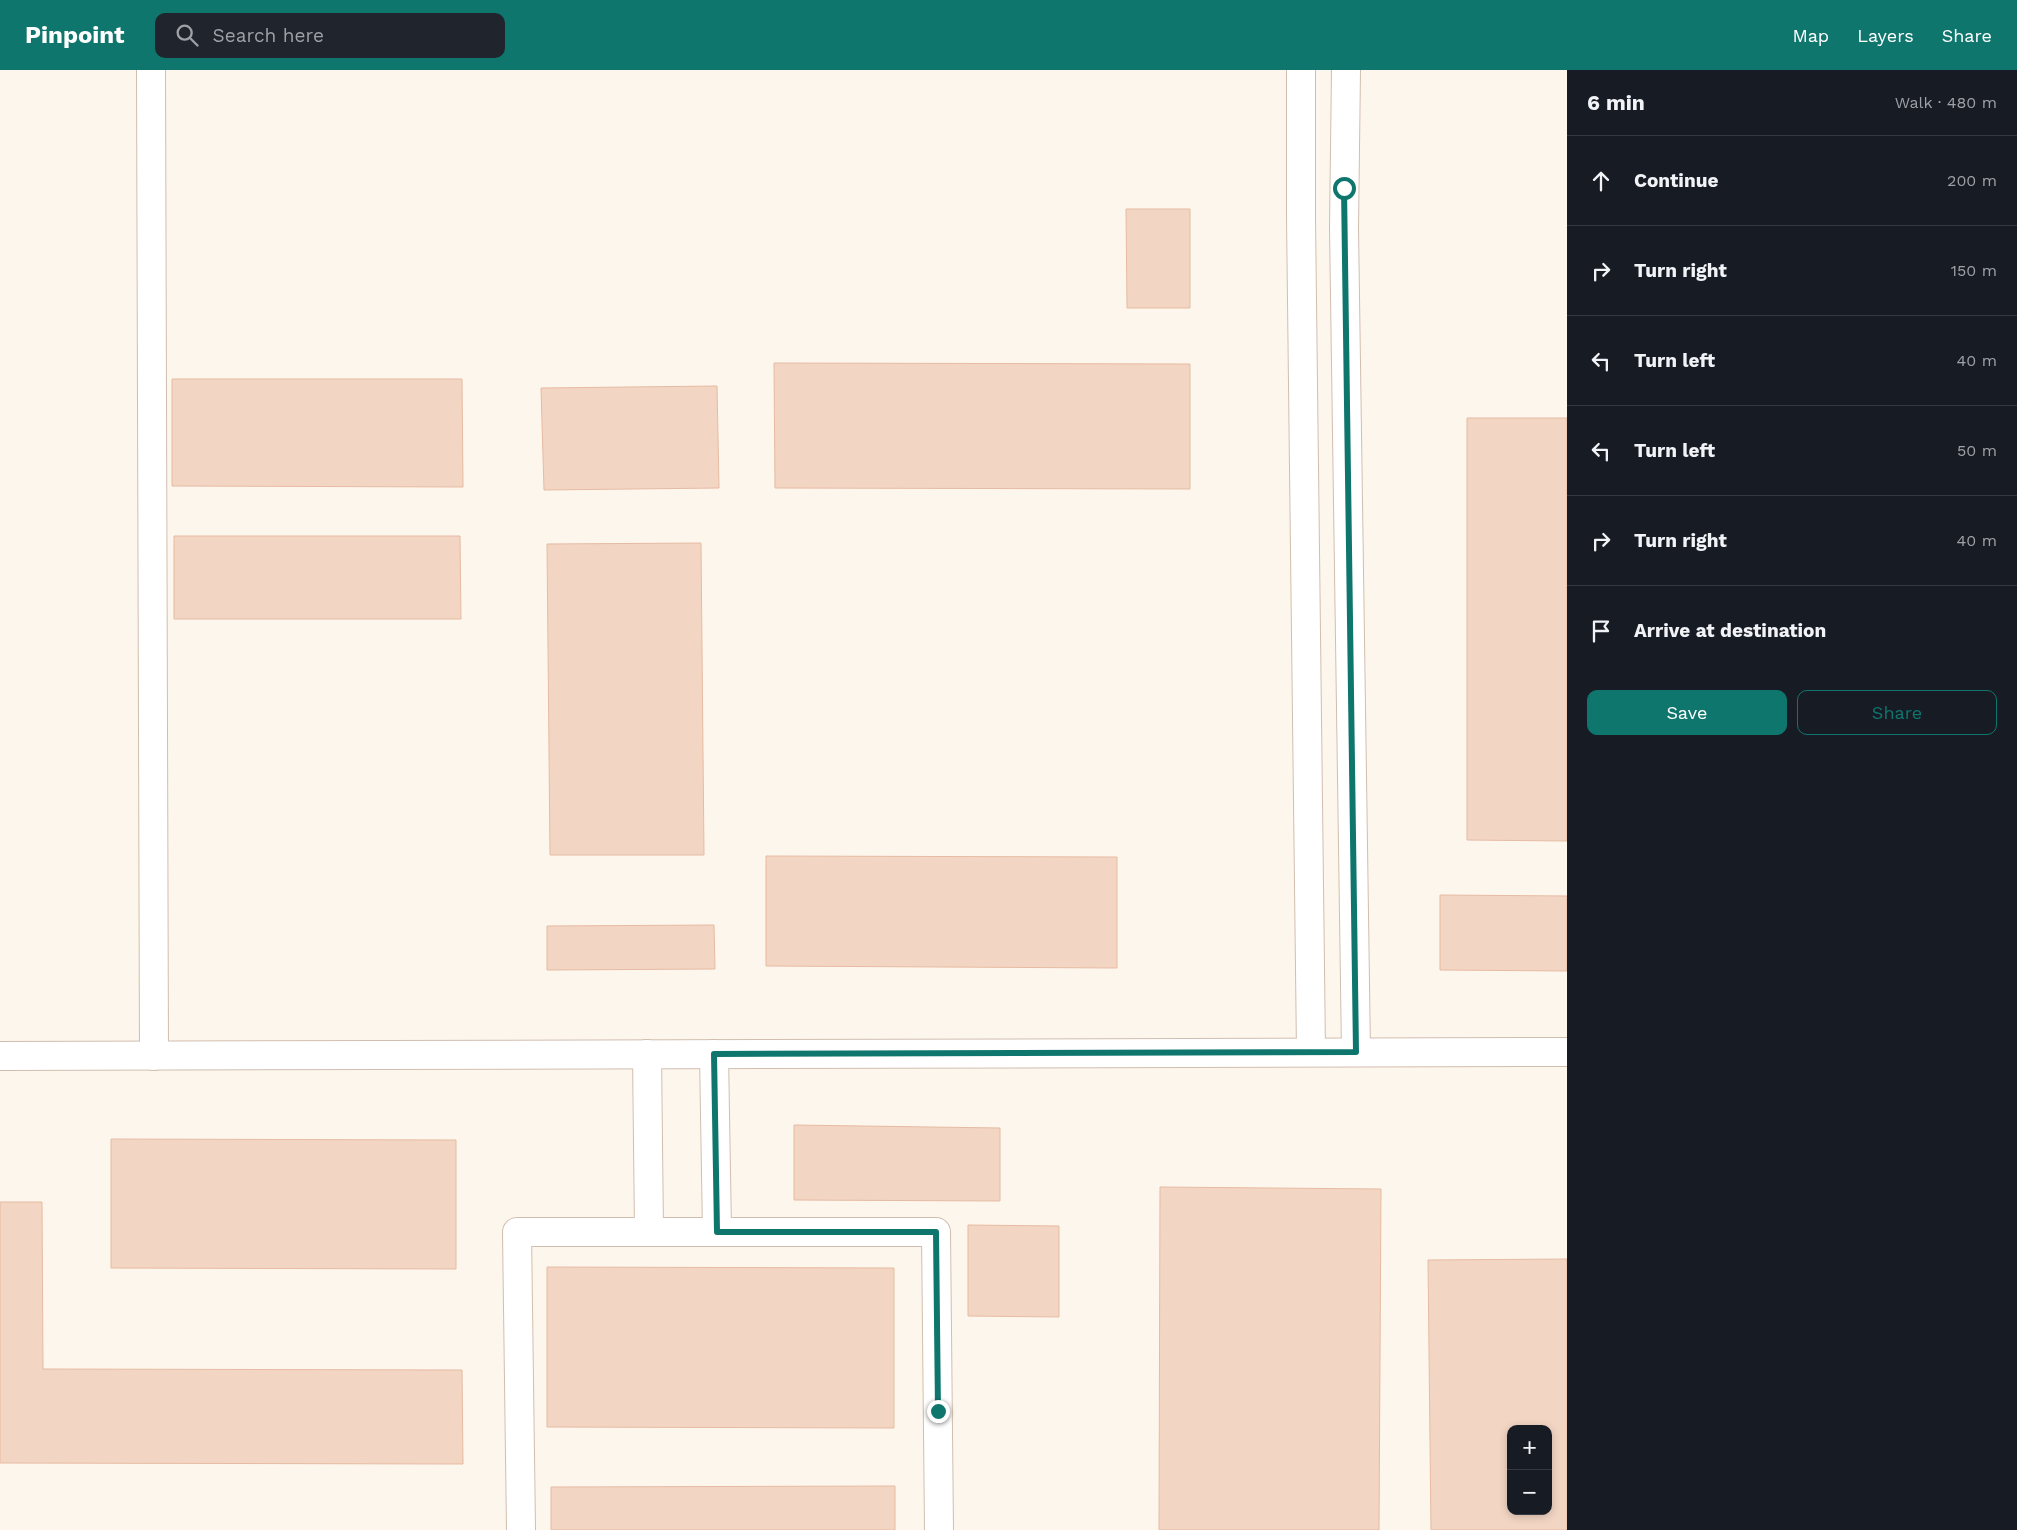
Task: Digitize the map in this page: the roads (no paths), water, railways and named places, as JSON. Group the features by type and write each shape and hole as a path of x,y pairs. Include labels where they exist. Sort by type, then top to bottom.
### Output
{"street":[{"path":"151,70 154,1056"},
{"path":"1301,70 1311,1052"},
{"path":"1346,70 1344,227 1356,1052"},
{"path":"0,1056 1567,1052"},
{"path":"647,1054 649,1232"},
{"path":"714,1054 717,1232"},
{"path":"520,1530 517,1232 936,1232 938,1530"}]}
